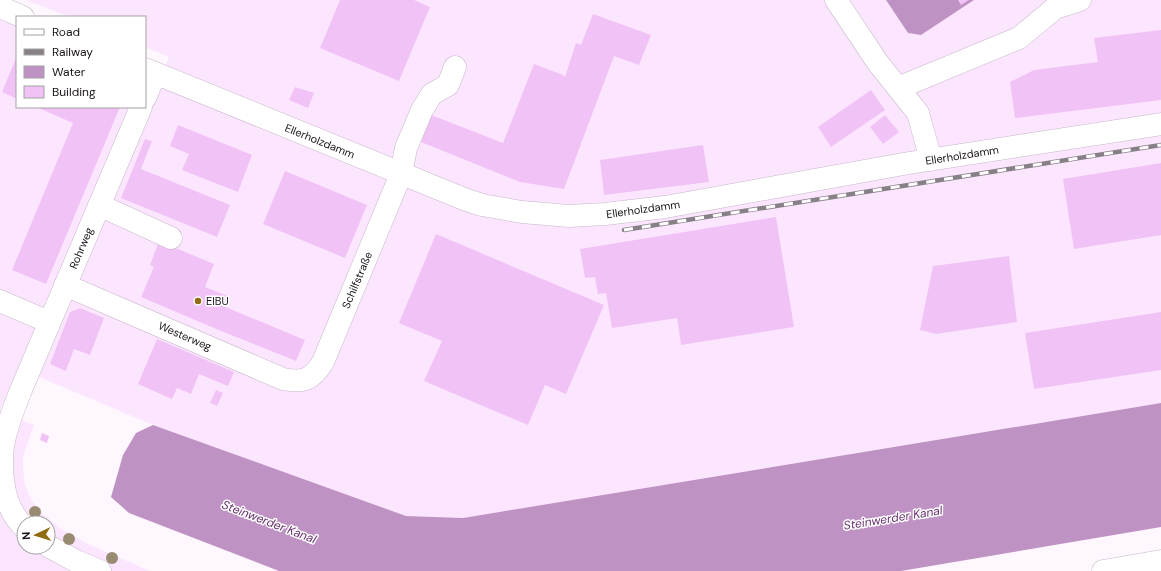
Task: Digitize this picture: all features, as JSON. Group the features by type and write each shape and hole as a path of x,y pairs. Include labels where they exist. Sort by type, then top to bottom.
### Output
{"street":[{"path":"836,0 878,63 918,113 931,160"},
{"path":"898,88 1019,38 1055,8 1080,0"},
{"path":"1,10 20,16"},
{"name":"Schilfstraße","path":"306,380 314,375 323,362 401,174 406,148 422,110 432,94 448,85 455,67"},
{"path":"146,93 150,71"},
{"name":"Ellerholzdamm","path":"150,71 443,192 482,205 546,215 586,216 665,206 931,160 1161,124"},
{"name":"Rohrweg","path":"16,517 6,501 3,490 1,462 2,448 6,434 21,390 49,322 141,108"},
{"path":"99,205 171,238"},
{"name":"Westerweg","path":"65,285 282,379 291,381 306,380"},
{"path":"0,301 49,322"},
{"path":"56,550 100,571"},
{"path":"1103,571 1161,561"}],"shaded area":[{"path":"26,0 886,0 908,33 921,35 974,0 1161,0 1161,403 463,518 406,516 153,425 32,374 169,57 146,47 146,16 66,16"},
{"path":"0,13 16,21 16,108 130,108 0,411"},
{"path":"0,411 34,425 23,456 23,470 25,485 32,501 44,515 16,515 16,555 56,555 56,525 90,545 150,571 0,571"}],"water":[{"path":"886,0 974,0 921,35 908,33"},
{"name":"Steinwerder Kanal","path":"1161,403 1161,527 901,571 279,571 129,513 111,497 123,455 136,433 153,425 406,516 463,518"}],"building":[{"path":"340,0 414,0 430,7 399,81 320,48"},
{"path":"958,0 969,0 961,5"},
{"path":"593,14 651,35 639,65 614,56 564,189 520,182 421,142 431,115 503,143 534,64 565,77 576,43 581,45"},
{"path":"1161,30 1161,100 1015,118 1010,82 1034,70 1098,62 1094,38"},
{"path":"16,58 16,99 2,92"},
{"path":"295,87 314,93 308,108 289,100"},
{"path":"871,90 885,110 831,147 818,127"},
{"path":"38,108 120,108 46,284 12,270 73,123"},
{"path":"885,115 899,132 883,144 870,127"},
{"path":"178,125 252,155 238,192 182,170 189,154 170,146"},
{"path":"145,139 152,141 141,169 230,205 217,237 121,198"},
{"path":"703,145 709,182 604,195 600,160"},
{"path":"1161,163 1161,235 1074,249 1063,179"},
{"path":"285,171 367,205 345,258 263,224"},
{"path":"776,217 794,327 681,345 677,318 612,328 606,293 598,294 595,277 585,278 580,249"},
{"path":"436,234 604,305 566,394 545,385 528,425 424,381 442,341 399,323"},
{"path":"159,241 214,264 205,287 228,296 223,306 305,340 296,361 141,297 154,267 150,265"},
{"path":"1009,256 1017,322 936,334 920,330 933,266"},
{"path":"80,308 104,318 90,355 74,349 66,371 50,364 70,312"},
{"path":"1161,312 1161,370 1034,389 1025,333"},
{"path":"157,339 234,372 228,386 199,374 191,394 177,388 172,399 138,384"},
{"path":"216,390 223,393 217,406 210,403"},
{"path":"42,433 49,436 47,443 40,440"}],"railway":[{"path":"624,230 1161,145"}],"place":[{"name":"EIBU","path":"198,301"}]}
